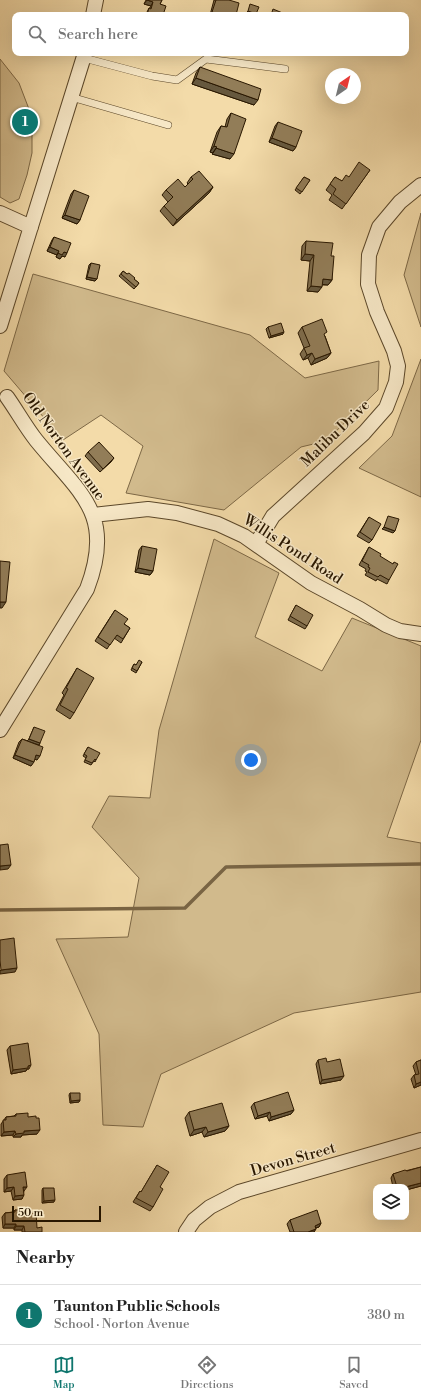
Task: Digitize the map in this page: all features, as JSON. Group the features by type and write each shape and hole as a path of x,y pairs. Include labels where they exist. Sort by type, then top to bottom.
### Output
{"street":[{"path":"94,12 96,0"},
{"path":"0,326 84,56"},
{"name":"Malibu Drive","path":"256,544 273,516 364,433 386,408 396,382 398,366 394,351 377,312 368,284 369,255 379,227 400,202 421,185"},
{"path":"0,213 31,227"},
{"name":"Old Norton Avenue","path":"0,730 87,589 95,564 97,551 96,526 87,502 76,486 35,439 7,397"},
{"name":"Willis Pond Road","path":"93,515 148,509 176,513 218,524 244,536 311,583 360,609 386,625 400,631 421,634"},
{"name":"Devon Street","path":"186,1232 194,1220 210,1207 239,1192 421,1140"}],"lane":[{"path":"87,56 152,76 177,80 206,59 286,69"},
{"path":"71,97 168,125"}],"shaded area":[{"path":"0,59 19,83 32,117 32,153 27,175 19,199 10,203 0,197"},
{"path":"421,213 421,327 404,275"},
{"path":"33,274 250,335 305,378 379,361 378,390 326,441 301,447 224,510 126,493 143,446 101,415 63,440 4,371"},
{"path":"421,359 421,497 359,468 392,436"},
{"path":"214,539 279,573 255,637 322,671 352,618 421,646 421,740 387,837 421,843 421,992 294,1013 161,1074 143,1127 103,1125 99,1034 56,939 128,937 139,878 92,827 109,796 150,798 159,730"}],"building":[{"path":"147,0 162,0 160,4 166,6 164,12 148,12 149,8 151,9 153,2"},
{"path":"216,0 229,0 239,3 237,12 212,12"},
{"path":"250,4 259,7 257,12 248,11"},
{"path":"273,9 280,12 272,12"},
{"path":"200,67 261,89 258,100 196,78"},
{"path":"231,113 246,119 234,154 214,146 221,126 227,127"},
{"path":"278,122 302,131 296,147 272,138"},
{"path":"359,162 370,170 346,204 333,194 336,189 330,184 335,177 342,181 346,175 349,177"},
{"path":"199,171 213,187 177,220 164,206 173,197 166,190 178,179 185,187 193,179 191,177"},
{"path":"304,177 310,180 302,192 296,188"},
{"path":"74,190 89,196 80,220 65,215"},
{"path":"54,237 71,243 67,253 64,252 62,255 58,253 59,251 50,247"},
{"path":"306,241 333,243 331,256 334,256 332,280 323,279 322,287 311,286 314,255 305,254"},
{"path":"91,263 100,265 97,279 87,277"},
{"path":"123,271 127,274 129,273 135,278 134,279 139,283 136,287 121,274"},
{"path":"322,319 327,332 324,334 331,353 315,359 312,353 307,355 304,348 310,346 302,327"},
{"path":"281,323 284,332 271,336 268,327"},
{"path":"99,442 114,458 103,469 88,452"},
{"path":"388,516 399,519 395,531 384,527"},
{"path":"369,517 381,524 372,540 360,532"},
{"path":"142,546 157,549 153,571 138,568"},
{"path":"369,547 381,554 380,556 393,564 394,562 398,564 389,580 380,575 378,577 368,572 370,568 368,567 369,565 362,561"},
{"path":"0,561 10,562 6,602 0,602"},
{"path":"296,605 313,615 307,626 290,616"},
{"path":"115,610 128,619 124,624 130,628 123,639 117,635 110,645 98,637"},
{"path":"139,660 142,662 137,671 132,668"},
{"path":"77,668 94,678 74,713 60,705 68,689 66,688"},
{"path":"34,727 45,731 40,743 29,739"},
{"path":"22,739 43,747 40,756 36,755 34,762 15,755"},
{"path":"88,747 100,753 96,760 95,759 92,763 85,760 87,756 84,754"},
{"path":"8,844 11,865 0,866 0,845"},
{"path":"14,938 17,968 1,970 0,940"},
{"path":"28,1043 31,1065 28,1066 28,1068 13,1070 10,1046"},
{"path":"326,1058 327,1062 340,1059 344,1076 322,1080 318,1060"},
{"path":"421,1060 421,1082 416,1084 414,1075 419,1074 416,1062"},
{"path":"288,1092 294,1110 271,1117 270,1112 258,1116 254,1103"},
{"path":"70,1093 80,1093 80,1100 71,1101"},
{"path":"222,1103 229,1126 208,1132 206,1127 194,1130 189,1112"},
{"path":"28,1113 28,1117 36,1116 36,1118 39,1118 40,1130 24,1131 24,1133 16,1134 15,1131 4,1132 3,1120 6,1120 6,1117"},
{"path":"157,1165 169,1172 160,1187 163,1189 153,1207 136,1198"},
{"path":"421,1167 421,1183 409,1186 409,1184 396,1184 393,1174 405,1170 407,1171"},
{"path":"25,1172 27,1187 23,1187 24,1195 15,1196 14,1187 7,1188 7,1175"},
{"path":"43,1188 54,1188 55,1200 44,1201"},
{"path":"15,1210 23,1210 23,1212 36,1212 37,1228 42,1227 42,1232 25,1232 24,1226 5,1224 5,1213 15,1212"},
{"path":"317,1210 321,1223 315,1226 316,1229 308,1232 294,1232 290,1220"}],"waterway":[{"path":"0,910 185,908 226,867 421,864"}],"place":[{"name":"Taunton Public Schools","path":"25,122"}]}
